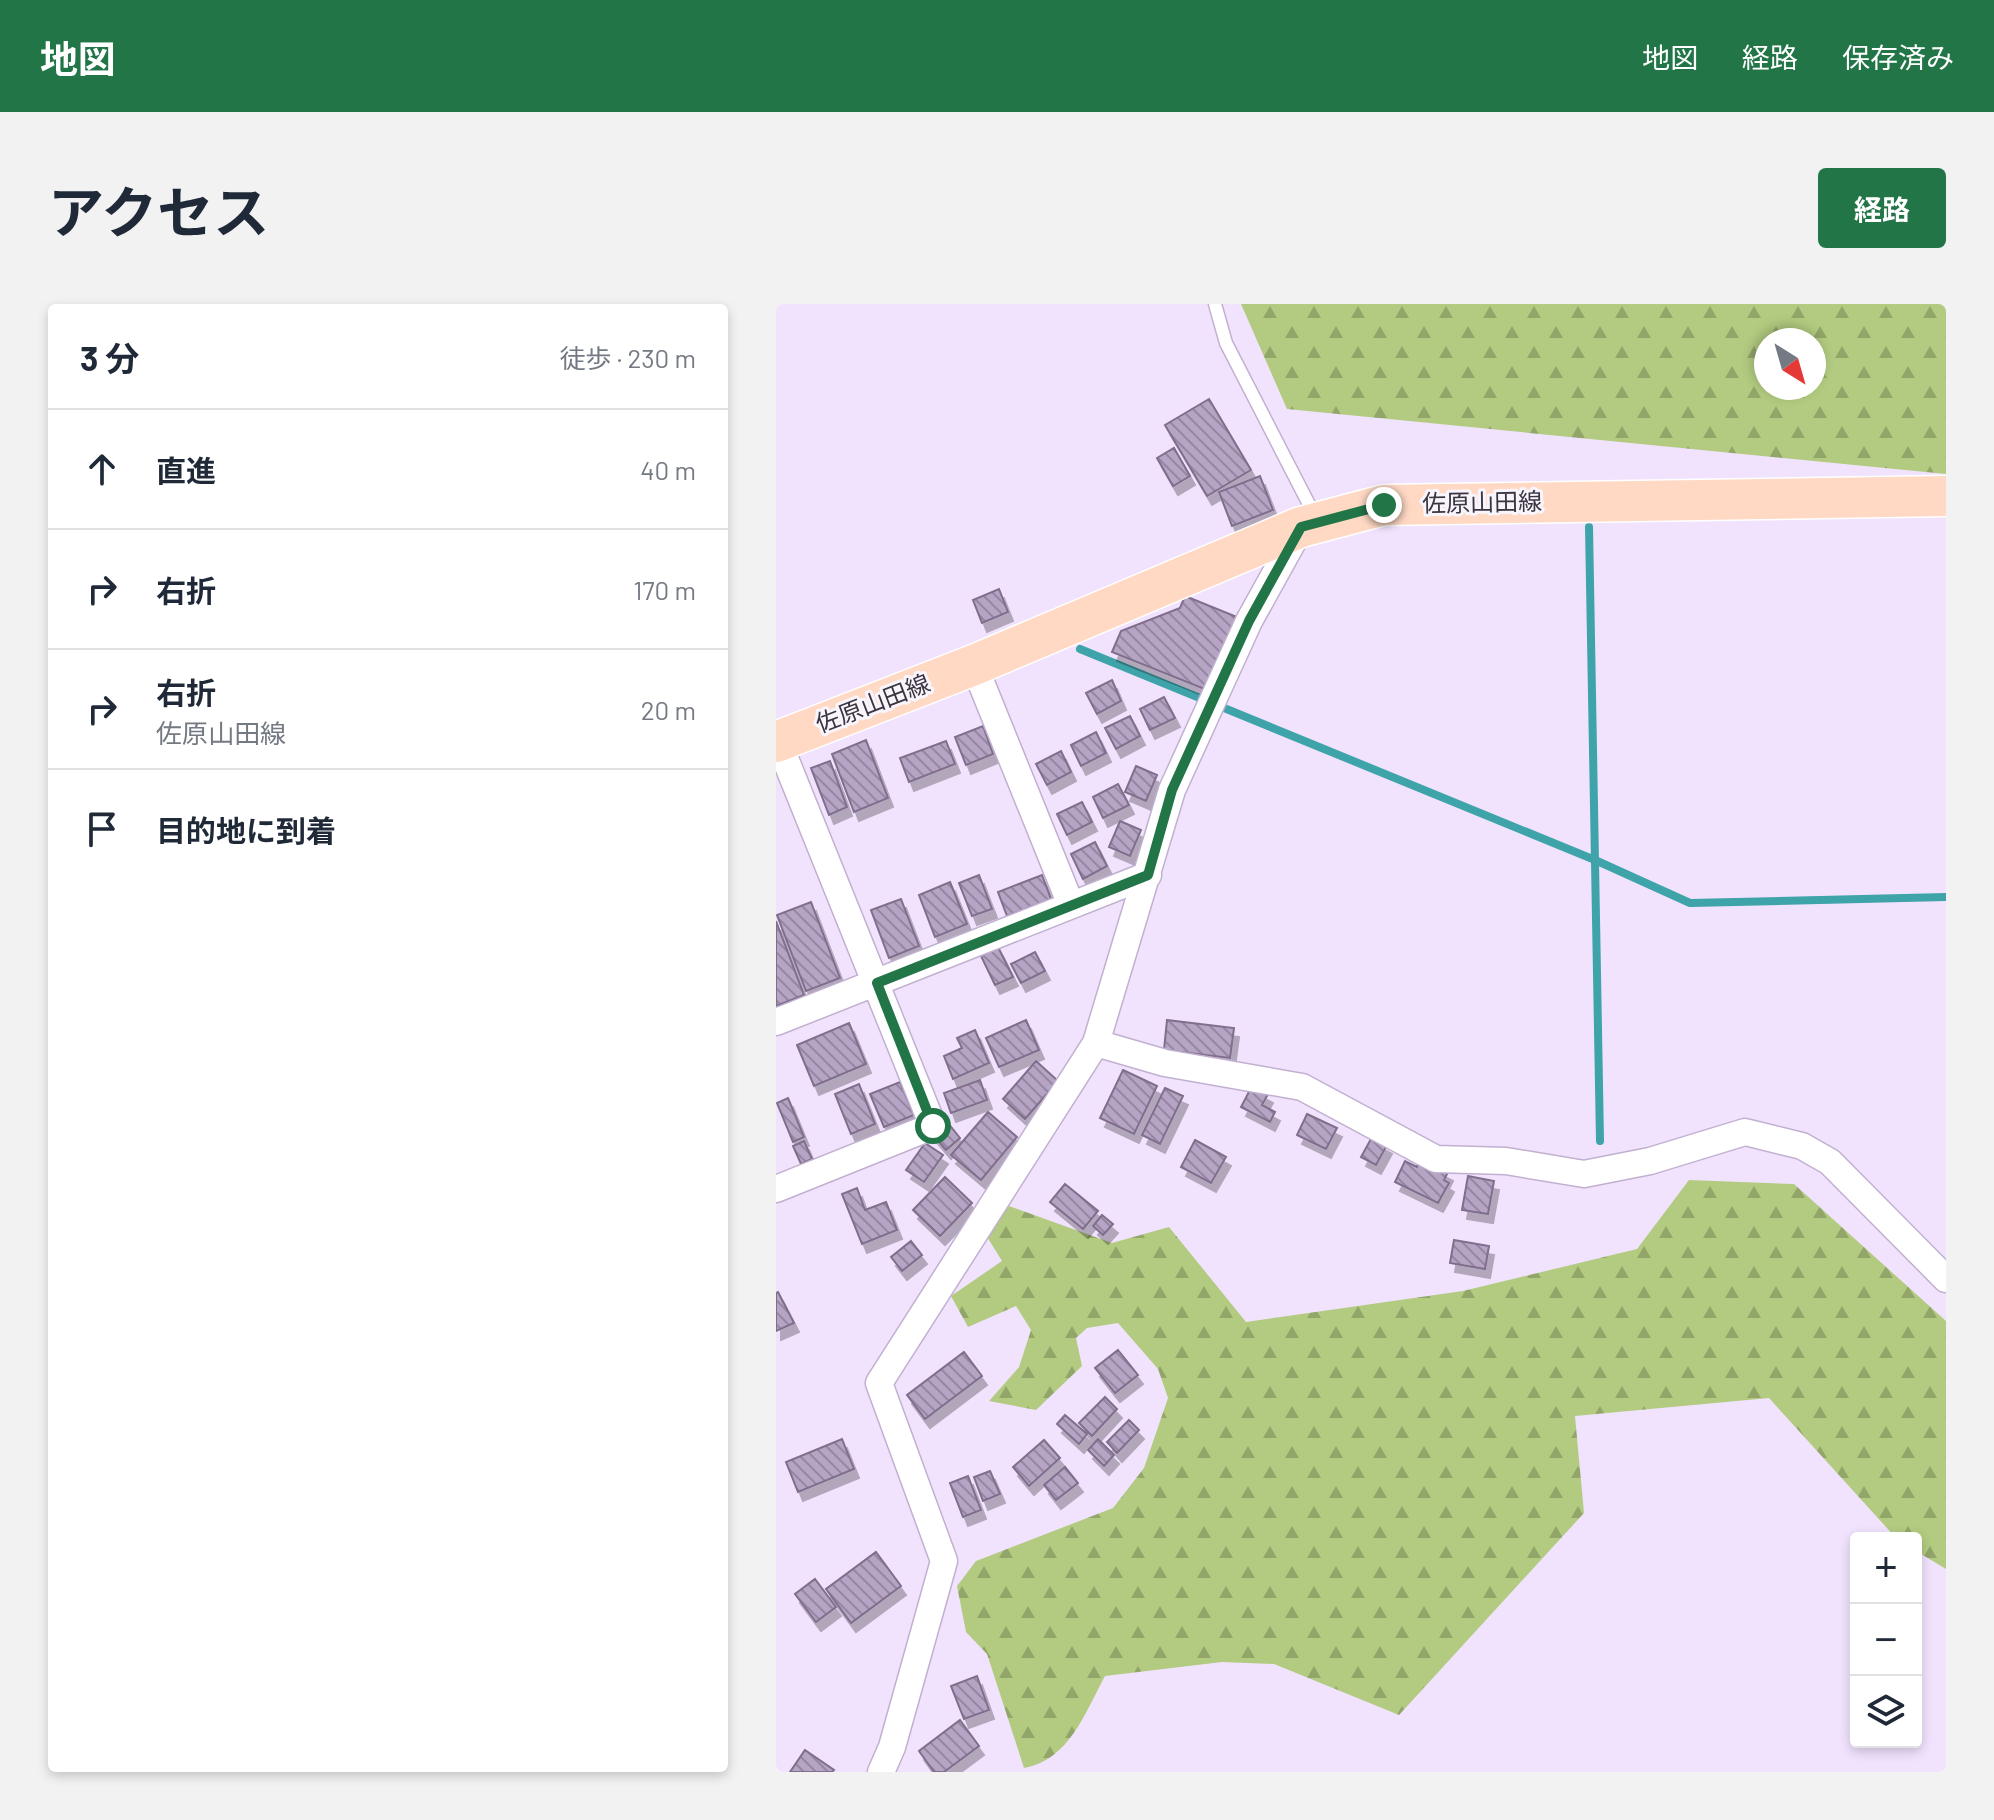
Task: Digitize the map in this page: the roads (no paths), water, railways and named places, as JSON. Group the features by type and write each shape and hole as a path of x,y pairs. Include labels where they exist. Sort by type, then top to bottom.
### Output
{"main road":[{"name":"佐原山田線","path":"777,742 974,665 1310,524 1384,505 1946,496"}],"street":[{"path":"881,1772 892,1747 944,1561 879,1383 1096,1043 1172,790 1249,621 1310,524"},
{"path":"974,665 1071,905"},
{"path":"776,1189 933,1126 777,742"},
{"path":"776,1022 1148,875"},
{"path":"1096,1043 1165,1063 1302,1087 1436,1159 1506,1161 1584,1174 1650,1161 1745,1132 1802,1146 1830,1162 1946,1279"}],"lane":[{"path":"1215,304 1226,343 1310,524"}],"waterway":[{"path":"1589,527 1600,1141"},
{"path":"1080,649 1595,860 1690,903 1946,897"}]}
